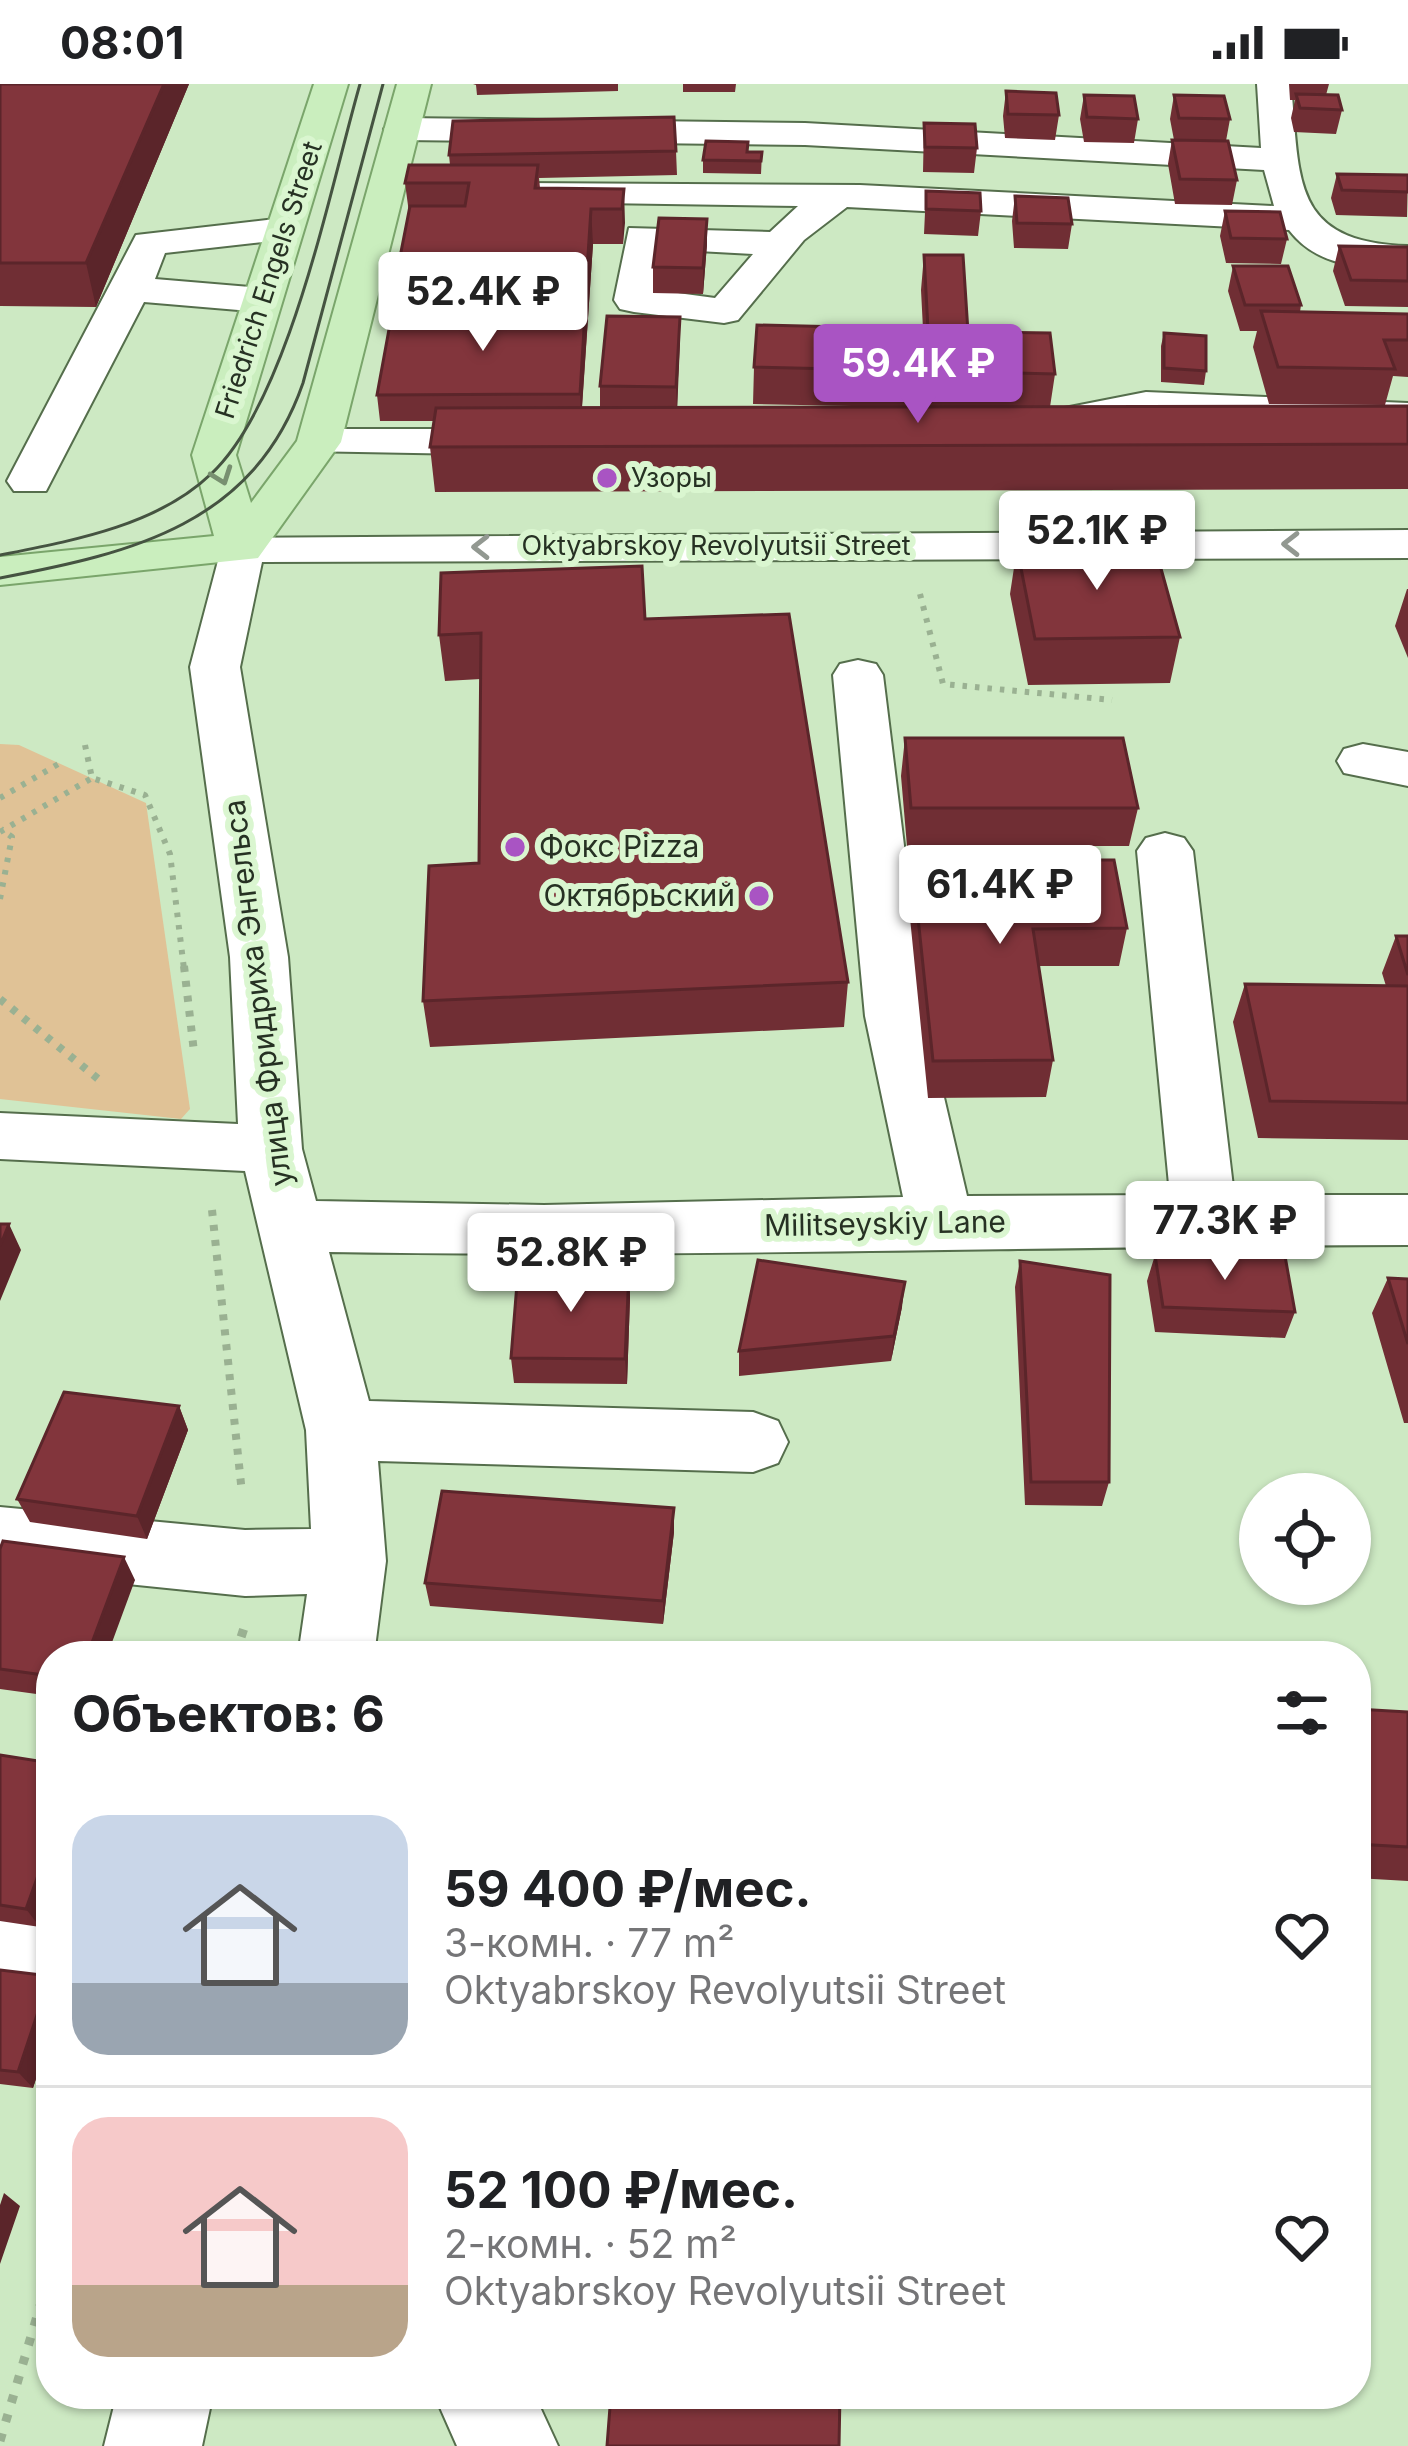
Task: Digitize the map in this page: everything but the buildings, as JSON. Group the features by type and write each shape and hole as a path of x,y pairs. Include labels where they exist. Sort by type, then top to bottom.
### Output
{"main road":[{"name":"Friedrich Engels Street","path":"241,548 319,442 331,84"},
{"name":"Friedrich Engels Street","path":"241,548 214,455 262,300 329,212 402,129 414,84"},
{"path":"0,571 241,548"}],"street":[{"path":"1274,84 1278,160 1297,219 1321,241 1350,254 1408,258"},
{"path":"402,129 805,117 1278,160"},
{"path":"30,481 131,290 150,243 433,189"},
{"path":"504,190 838,196 1297,219"},
{"path":"781,244 838,196"},
{"path":"131,290 262,300"},
{"path":"1014,424 1084,421 1147,405 1408,416"},
{"path":"319,442 572,442"},
{"name":"Oktyabrskoy Revolyutsii Street","path":"241,548 1408,544"},
{"name":"улица Фридриха Энгельса","path":"241,548 215,667 259,957 271,1149 290,1226"},
{"path":"858,675 895,1016 941,1221"},
{"path":"1166,851 1205,1221"},
{"path":"0,1136 271,1149"},
{"name":"Militseyskiy Lane","path":"290,1226 544,1230 941,1221 1408,1220"},
{"path":"290,1226 341,1430 349,1562 338,1641"},
{"path":"341,1430 753,1442"},
{"path":"0,1539 245,1563 349,1562"},
{"path":"0,1950 36,1954"},
{"path":"153,2446 162,2409"},
{"path":"490,2409 509,2446"}],"path":[{"path":"918,586 943,684 1112,700"},
{"path":"0,798 60,764"},
{"path":"0,899 12,837 1,830 92,778"},
{"path":"0,999 109,1087"},
{"path":"0,2441 36,2320"}],"shaded area":[{"path":"0,744 19,745 146,803 190,1109 181,1119 0,1099"}],"tram line":[{"path":"0,555 112,529 165,507 211,474 239,441 263,397 304,291 360,84"},
{"path":"0,578 97,557 183,524 221,500 254,469 281,431 303,383 383,84"}],"place":[{"name":"Узоры","path":"607,478"},
{"name":"Фокс Pizza","path":"515,847"},
{"name":"Октябрьский","path":"759,896"}]}
